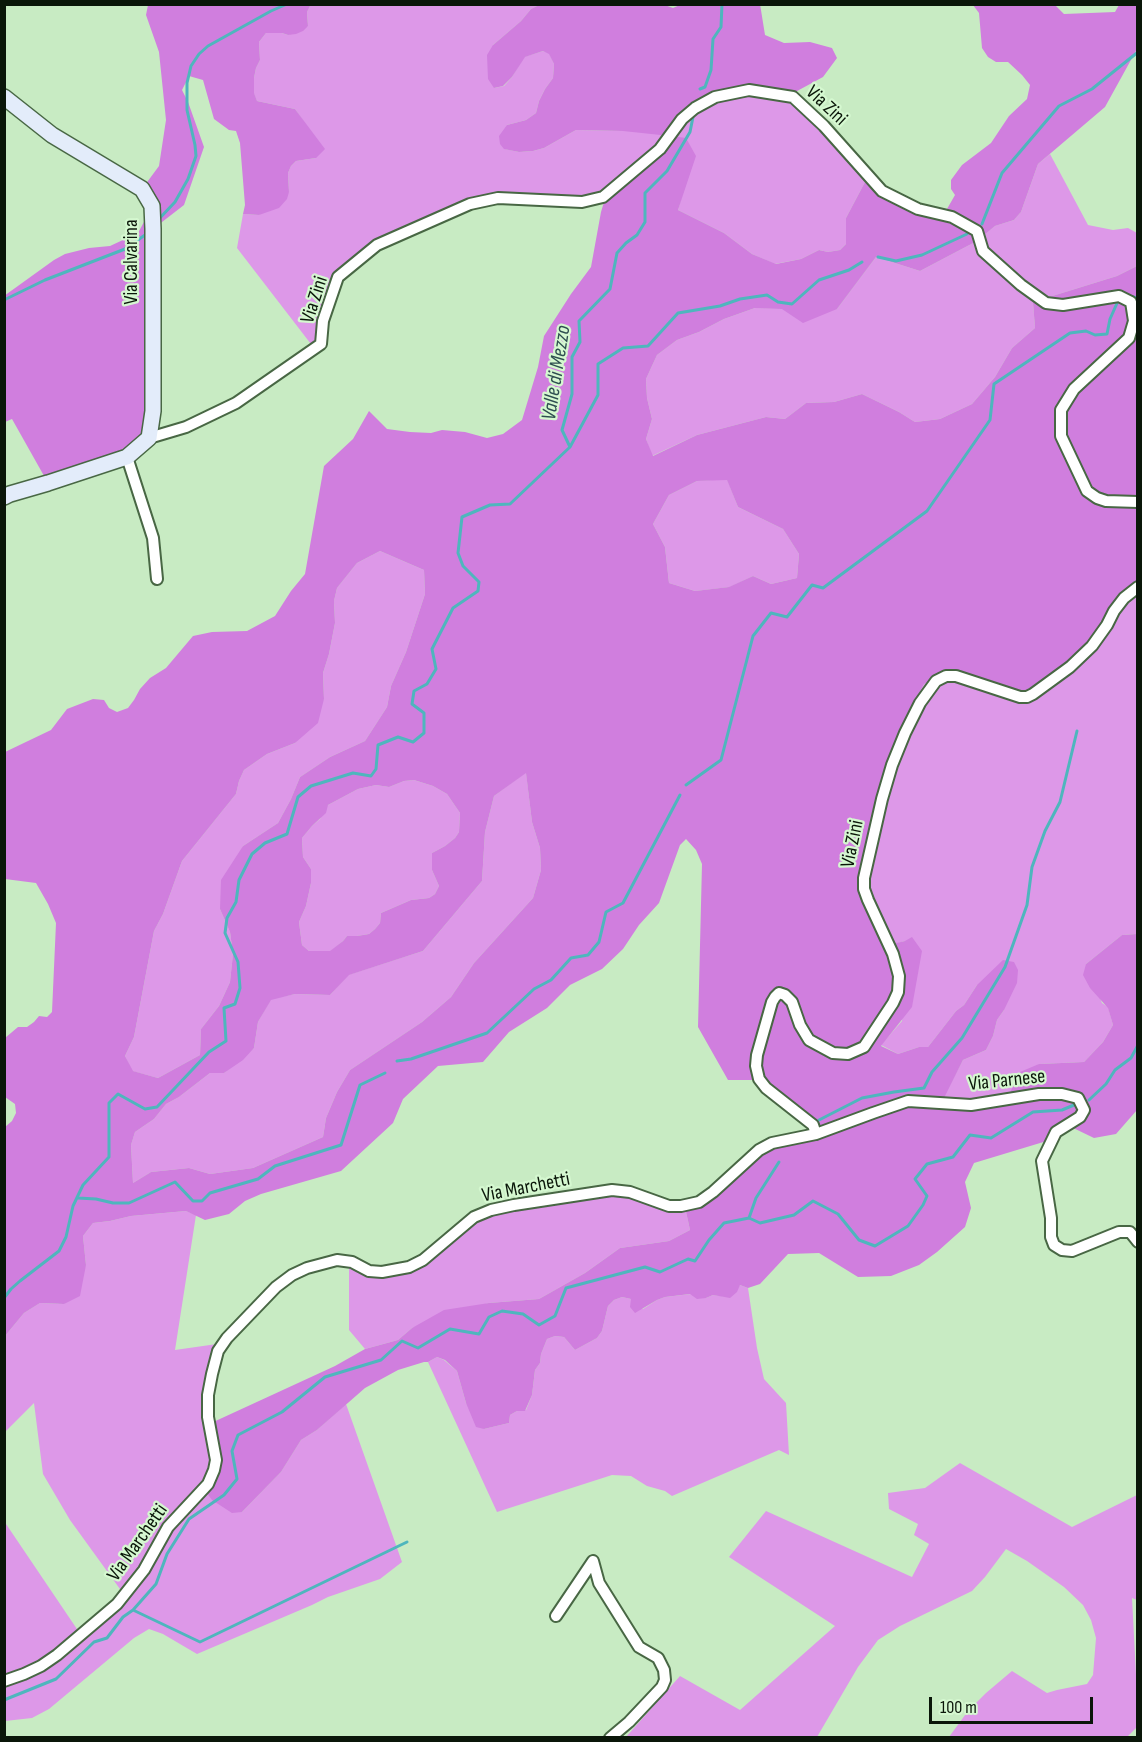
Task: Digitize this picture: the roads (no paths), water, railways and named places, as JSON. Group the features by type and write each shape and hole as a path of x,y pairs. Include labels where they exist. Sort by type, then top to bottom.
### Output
{"street":[{"name":"Via Zini","path":"149,438 186,427 236,403 321,344 323,321 338,277 377,245 470,204 498,198 582,202 603,197 660,149 682,119 695,108 715,98 749,90 793,98 824,126 882,191 918,209 952,217 977,231 983,251 1021,285 1046,303 1063,305 1119,296 1131,302 1134,321 1129,338 1074,389 1061,410 1061,436 1087,491 1107,501 1137,502"},
{"name":"Via Calvarina","path":"4,97 52,135 142,189 152,206 153,411 149,438"},
{"path":"4,497 127,458 149,438"},
{"path":"127,458 153,538 157,579"},
{"name":"Via Zini","path":"816,1134 813,1125 766,1088 759,1079 756,1066 757,1055 772,1002 779,993 792,1002 800,1025 809,1040 833,1053 848,1054 864,1047 898,992 899,976 893,954 868,900 864,889 864,878 892,765 920,703 936,681 946,676 956,676 1020,697 1033,694 1070,667 1092,646 1114,611 1137,587"},
{"name":"Via Parnese","path":"931,1101 971,1105 1040,1094 1062,1094 1078,1098 1084,1110 1080,1117 1056,1132 1042,1161 1051,1218 1051,1237 1054,1245 1062,1250 1072,1251 1119,1232 1130,1232 1137,1242"},
{"name":"Via Marchetti","path":"4,1681 49,1661 117,1604 144,1570 168,1527 208,1484 216,1460 208,1417 208,1395 218,1351 227,1338 276,1287 292,1275 307,1268 337,1260 352,1262 369,1270 382,1272 409,1267 423,1260 474,1217 491,1210 514,1205 612,1190 630,1192 669,1206 699,1202 759,1150 772,1143 816,1134 908,1101 931,1101"},
{"path":"556,1616 593,1562 599,1583 639,1647 658,1658 664,1670 665,1680 662,1687 629,1722 610,1737"}],"waterway":[{"path":"158,220 175,202 188,179 196,156 187,110 187,83 191,66 208,46 287,4"},
{"name":"Valle di Mezzo","path":"700,89 705,87 711,70 713,39 721,27 722,4"},
{"path":"982,224 1002,173 1059,106 1092,89 1138,52"},
{"name":"Valle di Mezzo","path":"4,1298 20,1281 59,1251 66,1237 73,1206 83,1185 109,1157 109,1103 118,1094 145,1109 157,1107 209,1052 226,1041 224,1008 235,1004 240,988 238,962 225,933 227,918 236,902 239,880 252,854 265,843 287,834 298,797 311,786 353,773 371,776 376,769 378,745 398,737 413,742 424,733 424,713 412,704 414,691 427,684 436,669 432,649 453,608 478,591 479,582 463,566 458,553 462,517 490,505 510,504 570,447 562,430 572,394 572,357 580,342 579,321 610,289 617,253 637,235 645,222 645,193 667,171 690,132 693,117"},
{"path":"878,257 896,261 922,255 967,234"},
{"path":"4,300 45,280 125,249 145,235"},
{"path":"570,447 598,395 598,364 623,348 648,346 678,313 767,295 778,302 792,304 819,280 849,270 862,262"},
{"path":"1133,297 1138,298"},
{"path":"686,785 721,760 753,636 771,613 787,617 812,585 823,588 927,511 990,420 994,384 1070,333 1086,331 1095,335 1107,334 1110,319 1118,301"},
{"path":"819,1120 862,1098 924,1088 932,1072 962,1038 1005,967 1027,905 1032,867 1045,831 1060,802 1077,731"},
{"path":"397,1061 411,1059 487,1033 534,989 551,980 571,958 588,955 599,942 606,912 623,903 680,795"},
{"path":"1089,1100 1106,1084 1115,1070 1131,1058 1138,1045"},
{"path":"78,1198 129,1203 175,1182 193,1201 202,1201 210,1193 258,1179 275,1166 341,1145 360,1085 385,1073"},
{"path":"4,1700 56,1679 94,1642 107,1638 123,1617 133,1610 156,1584 167,1554 189,1519 224,1495 237,1479 232,1451 238,1435 282,1412 325,1377 381,1360 402,1341 418,1348 450,1329 479,1334 489,1317 502,1311 523,1314 539,1325 555,1316 566,1288 645,1267 660,1272 688,1259 695,1261 724,1223 749,1218 760,1223 794,1215 813,1201 838,1214 859,1240 875,1246 908,1226 923,1205 927,1196 915,1179 927,1164 953,1157 970,1135 991,1138 1033,1112 1062,1110 1074,1105"},
{"path":"749,1218 756,1198 779,1162"},
{"path":"133,1610 200,1642 407,1542"}]}
